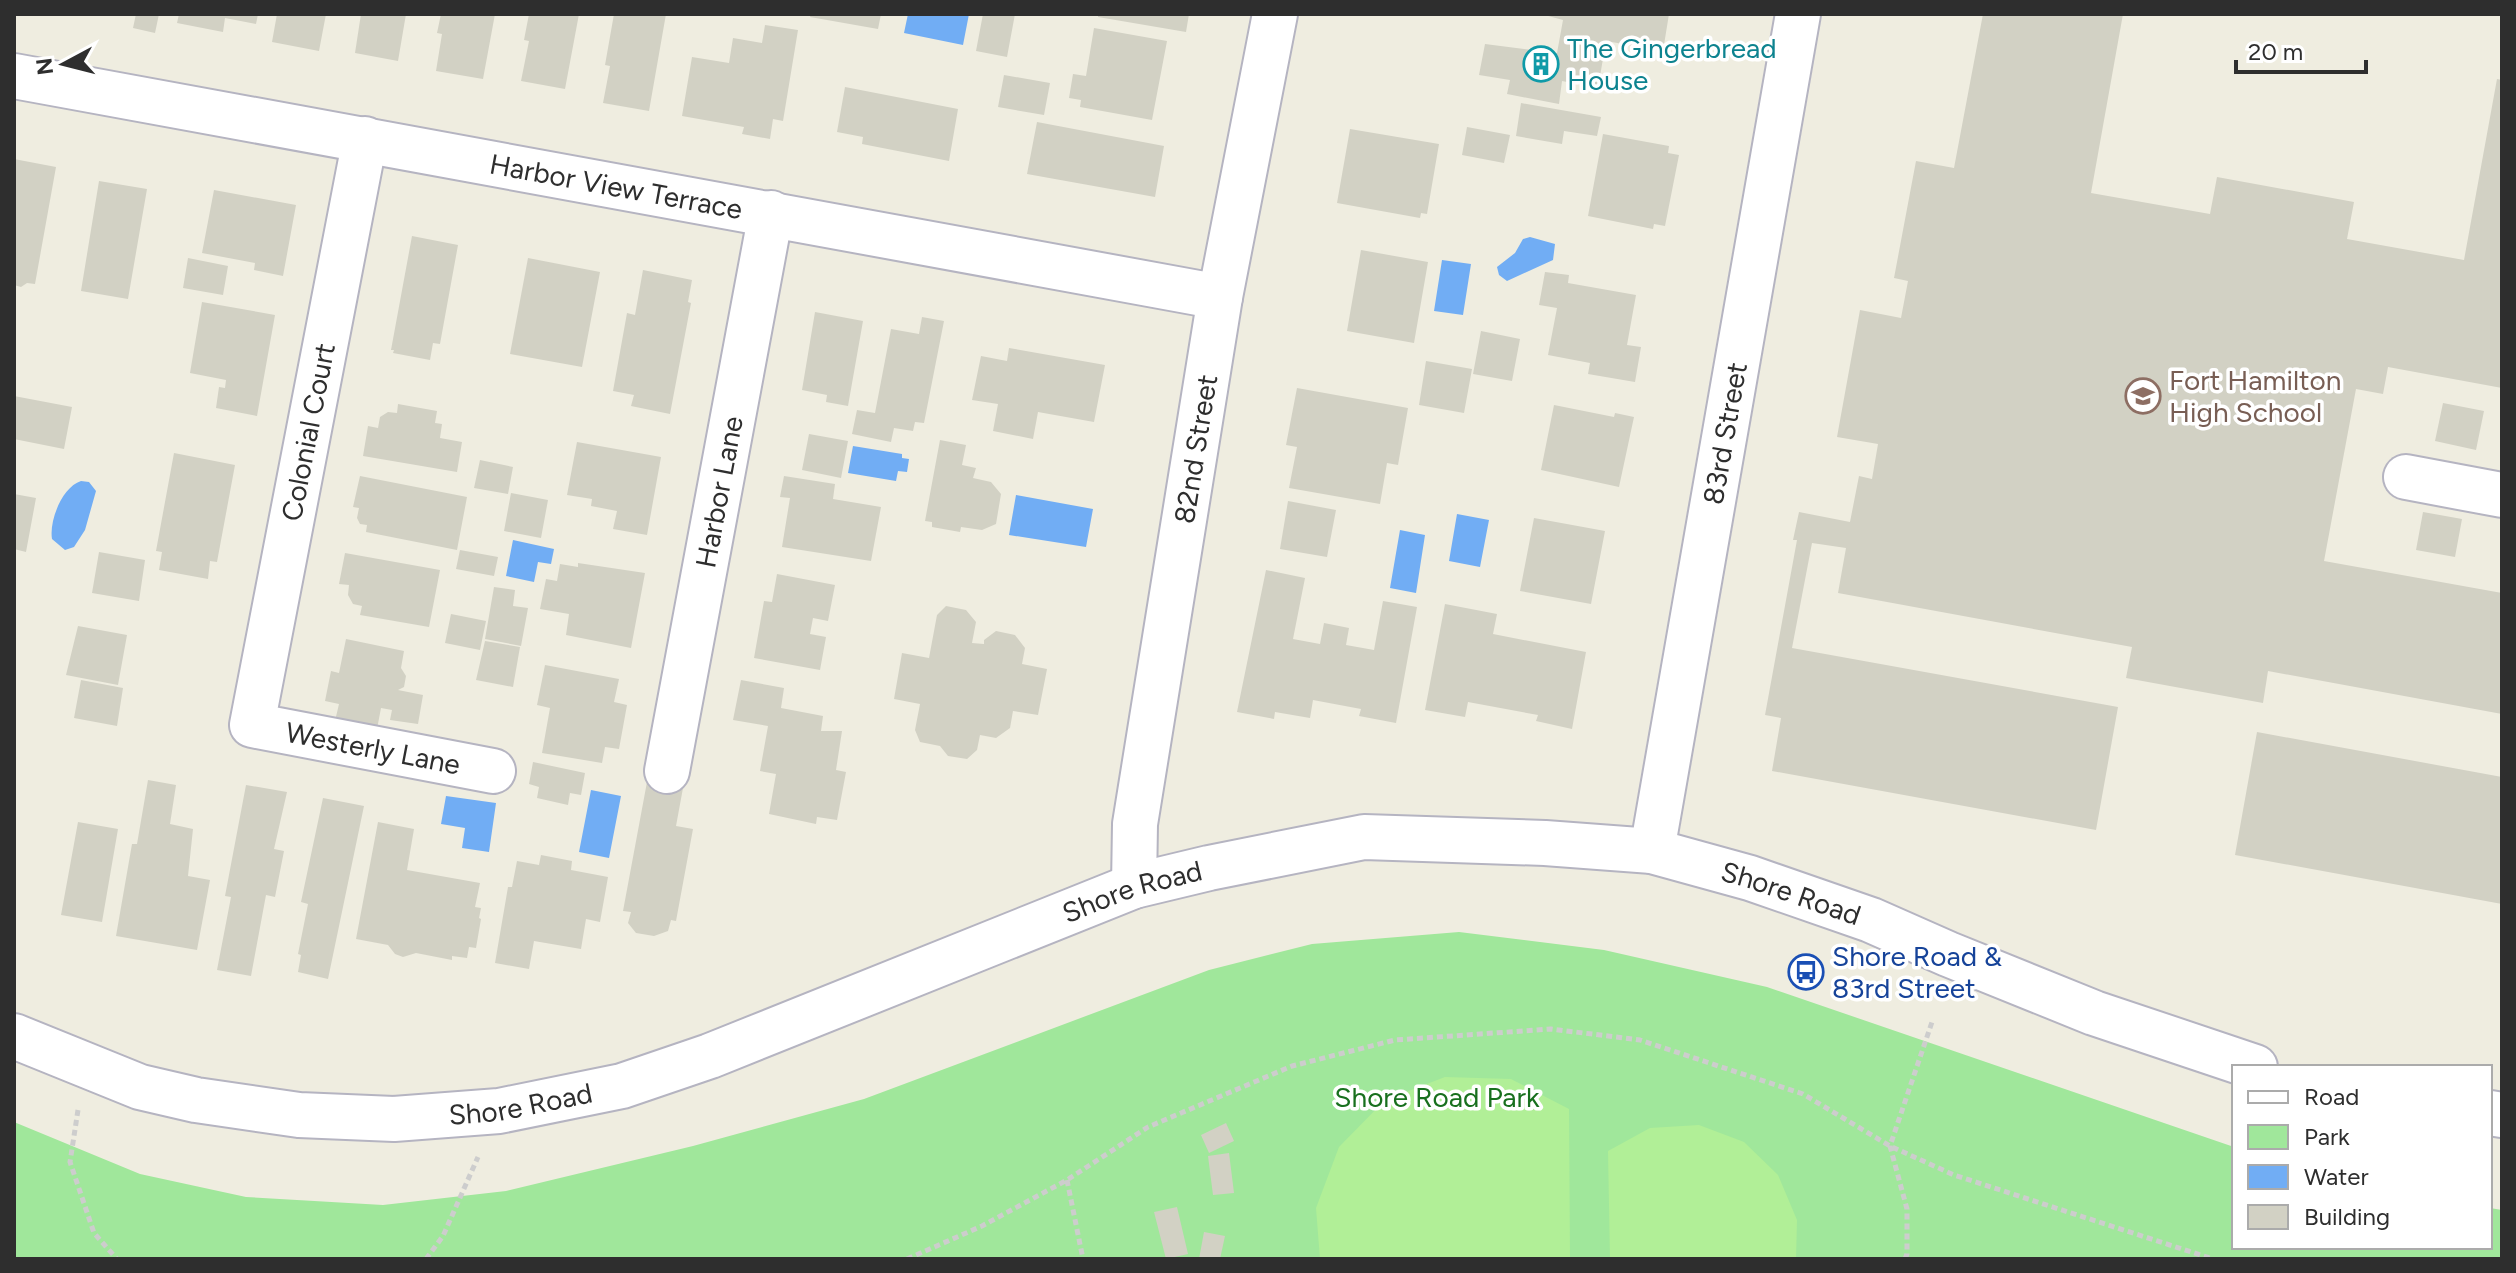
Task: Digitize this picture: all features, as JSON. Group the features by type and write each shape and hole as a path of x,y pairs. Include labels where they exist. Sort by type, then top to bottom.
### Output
{"street":[{"name":"82nd Street","path":"1134,886 1135,824 1220,297 1275,14"},
{"name":"83rd Street","path":"1652,851 1798,14"},
{"name":"Harbor View Terrace","path":"14,76 1220,297"},
{"name":"Colonial Court","path":"252,725 365,139"},
{"name":"Harbor Lane","path":"667,771 771,213"},
{"path":"2406,477 2502,495"},
{"name":"Westerly Lane","path":"252,725 493,771"},
{"name":"Shore Road","path":"14,1036 85,1066 154,1090 196,1100 299,1115 394,1119 499,1111 622,1086 710,1056 1134,886 1364,837 1545,843 1652,851 1750,878 1871,920 2094,1013 2249,1065"}],"path":[{"path":"1905,1259 1907,1209 1890,1146 1932,1022"},
{"path":"907,1259 982,1226 1067,1180 1148,1127 1292,1066 1395,1040 1551,1029 1640,1040 1803,1094 1890,1146 1954,1175 2213,1259"},
{"path":"85,1066 70,1162 94,1233 117,1259"},
{"path":"426,1259 443,1236 499,1111"},
{"path":"1067,1180 1083,1259"}],"green space":[{"name":"Shore Road Park","path":"1459,932 1604,950 1767,987 2232,1146 2232,1249 2492,1249 2492,1208 2502,1210 2502,1259 14,1259 14,1122 140,1174 246,1197 383,1205 506,1191 693,1146 864,1099 1209,970 1312,944"},
{"path":"1445,1077 1511,1079 1569,1109 1570,1259 1320,1259 1316,1208 1339,1147 1385,1100"},
{"path":"1699,1125 1744,1142 1778,1175 1797,1220 1796,1259 1610,1259 1608,1151 1650,1128"}],"water":[{"path":"908,14 969,14 963,45 904,33"},
{"path":"1530,237 1555,244 1553,260 1507,281 1499,275 1497,267 1515,253 1523,239"},
{"path":"1442,260 1471,264 1463,315 1434,311"},
{"path":"853,446 902,454 902,458 909,459 907,472 898,471 896,481 848,473"},
{"path":"89,482 96,491 85,530 74,547 65,550 52,539 53,523 63,497 74,484"},
{"path":"1016,495 1093,509 1086,547 1009,535"},
{"path":"1457,514 1489,520 1480,567 1449,561"},
{"path":"1400,530 1425,535 1416,593 1390,588"},
{"path":"513,540 554,549 551,564 538,562 534,582 506,576"},
{"path":"591,790 621,796 609,858 579,852"},
{"path":"446,796 496,803 489,852 462,848 465,828 441,824"}],"building":[{"path":"136,14 159,14 155,33 133,28"},
{"path":"179,14 258,14 256,24 225,18 223,32 177,23"},
{"path":"277,14 326,14 319,51 272,42"},
{"path":"361,14 406,14 398,61 355,53"},
{"path":"441,14 495,14 483,79 436,71 442,34 437,33"},
{"path":"529,14 579,14 565,89 521,81 529,41 524,40"},
{"path":"614,14 666,14 649,111 603,103 610,66 605,65"},
{"path":"811,14 881,14 878,29 810,17"},
{"path":"983,14 1015,14 1007,57 976,51"},
{"path":"1098,14 1189,14 1186,32 1098,17"},
{"name":"The Gingerbread House","path":"1541,14 1669,14 1663,51 1606,41 1598,88 1562,81 1559,104 1507,94 1510,80 1479,75 1485,44 1557,53 1563,20"},
{"name":"Fort Hamilton High School","path":"1983,14 2123,14 2091,193 2210,214 2217,177 2354,202 2347,239 2464,260 2497,79 2502,80 2502,388 2388,367 2383,394 2356,389 2324,561 2502,593 2502,714 2268,671 2263,703 2126,678 2132,647 1838,593 1846,548 1812,543 1792,648 2118,707 2096,830 1772,771 1781,718 1765,715 1797,540 1793,540 1799,512 1850,522 1859,476 1872,479 1878,444 1837,437 1860,310 1901,318 1908,281 1894,278 1916,161 1954,168"},
{"path":"765,25 798,30 783,121 773,119 770,139 742,134 744,127 682,116 692,57 729,63 733,38 762,43"},
{"path":"1094,28 1167,41 1152,120 1080,107 1081,100 1069,98 1073,74 1086,76"},
{"path":"1004,75 1050,83 1044,115 998,107"},
{"path":"845,87 958,109 949,161 862,144 863,137 837,132"},
{"path":"1521,103 1601,117 1597,136 1564,131 1562,144 1516,136"},
{"path":"1037,122 1164,146 1155,197 1027,174"},
{"path":"1467,127 1510,135 1504,163 1462,155"},
{"path":"1350,129 1439,144 1427,214 1421,213 1420,218 1337,203"},
{"path":"1603,134 1669,146 1668,153 1679,155 1665,226 1654,224 1653,229 1588,216"},
{"path":"14,159 56,167 35,284 27,283 21,287 14,285"},
{"path":"99,181 147,189 128,299 81,291"},
{"path":"214,190 296,205 283,276 254,270 255,263 202,253"},
{"path":"412,236 458,245 440,344 433,343 430,360 393,353 394,350 391,350"},
{"path":"1361,250 1428,262 1414,343 1347,331"},
{"path":"188,258 228,266 223,295 183,288"},
{"path":"528,258 600,272 582,367 510,354"},
{"path":"643,270 692,280 688,302 691,303 670,414 631,406 634,395 613,391 627,313 635,315"},
{"path":"1545,272 1569,275 1568,283 1636,295 1627,345 1641,347 1635,382 1588,374 1590,363 1548,355 1557,308 1539,305"},
{"path":"202,302 275,315 257,416 216,408 219,387 225,388 226,380 190,373"},
{"path":"815,312 863,321 848,406 826,402 827,395 802,390"},
{"path":"922,317 944,321 924,423 915,422 913,431 894,428 891,442 852,434 857,410 875,413 891,329 919,334"},
{"path":"1481,331 1520,339 1512,381 1473,374"},
{"path":"1009,348 1105,365 1094,422 1038,412 1033,439 993,431 998,404 972,400 981,356 1007,361"},
{"path":"1426,361 1472,369 1464,413 1419,405"},
{"path":"1297,388 1408,408 1398,465 1387,463 1380,504 1289,488 1297,447 1286,445"},
{"path":"14,396 72,407 64,449 14,439"},
{"path":"2443,403 2484,411 2476,450 2435,441"},
{"path":"398,404 437,411 435,423 442,424 440,438 462,442 457,472 363,456 368,426 378,428 380,417 388,412 397,413"},
{"path":"1554,405 1614,417 1615,413 1634,417 1619,487 1541,470"},
{"path":"809,434 848,441 841,478 802,470"},
{"path":"940,440 966,445 962,465 976,468 973,478 991,482 1001,494 996,524 982,530 961,527 960,532 932,527 932,522 925,521"},
{"path":"577,442 661,457 647,535 613,529 617,511 591,506 592,499 567,495"},
{"path":"174,453 235,465 217,562 210,561 208,579 159,570 162,552 156,551"},
{"path":"480,460 513,467 508,494 474,488"},
{"path":"360,476 467,497 457,550 366,532 367,525 360,524 357,518 359,508 353,507"},
{"path":"784,476 835,484 833,499 881,507 871,561 782,547 790,498 780,497"},
{"path":"511,493 548,500 541,538 504,531"},
{"path":"14,494 36,498 26,552 14,549"},
{"path":"1288,501 1336,510 1327,557 1280,549"},
{"path":"2423,512 2462,519 2455,557 2416,550"},
{"path":"1534,518 1605,531 1591,604 1520,591"},
{"path":"460,550 498,557 494,576 456,569"},
{"path":"99,552 145,560 139,601 92,593"},
{"path":"345,553 440,570 429,627 360,615 362,606 353,604 348,595 349,585 339,584"},
{"path":"578,563 645,573 631,648 566,635 569,614 540,609 546,579 557,581 560,564 578,567"},
{"path":"1266,570 1305,578 1293,639 1320,644 1324,623 1349,628 1346,645 1374,650 1383,601 1417,607 1396,723 1359,716 1361,709 1313,700 1310,718 1275,712 1274,719 1237,712"},
{"path":"777,574 835,585 828,621 813,618 810,634 826,637 820,670 754,658 764,601 772,602"},
{"path":"494,587 515,590 513,606 528,608 521,646 485,639"},
{"path":"1445,604 1497,614 1493,634 1586,652 1572,729 1536,721 1538,715 1468,702 1465,717 1425,710"},
{"path":"946,606 966,610 976,622 972,643 984,644 984,640 996,631 1015,635 1025,648 1022,664 1047,669 1038,715 1013,711 1010,728 996,738 980,735 977,750 967,759 948,756 940,746 920,742 915,730 920,704 894,699 902,653 929,658 937,615"},
{"path":"451,614 486,621 480,650 445,643"},
{"path":"78,626 127,635 118,685 66,675"},
{"path":"346,639 404,651 401,668 406,676 404,687 398,690 423,695 418,724 390,720 392,710 381,708 377,729 335,721 339,704 325,701 331,671 339,673"},
{"path":"485,641 520,647 513,687 476,680"},
{"path":"545,665 619,679 614,702 627,705 619,749 605,747 602,763 542,753 550,708 537,705"},
{"path":"81,680 123,688 117,726 74,718"},
{"path":"741,680 784,688 781,708 823,716 821,731 842,731 836,770 846,772 837,820 817,817 816,824 769,814 776,774 760,771 768,726 733,720"},
{"path":"2257,732 2502,777 2502,904 2235,855"},
{"path":"533,762 585,773 581,795 570,793 568,805 537,798 539,787 529,784"},
{"path":"148,780 176,785 170,824 193,829 188,876 210,880 197,950 116,936 132,844 137,844"},
{"path":"647,782 683,788 676,826 693,829 676,921 671,920 668,931 654,936 636,933 628,923 631,912 623,911"},
{"path":"246,785 287,792 274,849 284,851 275,897 266,895 251,976 217,970 231,897 225,896"},
{"path":"323,798 364,806 328,979 298,972 301,955 298,954 308,904 301,902"},
{"path":"78,822 118,829 102,922 61,915"},
{"path":"378,822 414,829 407,870 480,883 475,907 481,908 476,948 469,947 467,958 452,956 452,960 416,953 403,957 395,954 388,945 356,939"},
{"path":"541,855 572,861 571,870 608,877 600,922 586,919 581,949 534,941 529,969 495,963 508,887 512,887 517,861 539,865"},
{"path":"1226,1123 1234,1141 1209,1153 1201,1135"},
{"path":"1229,1153 1234,1193 1213,1195 1208,1156"},
{"path":"1177,1207 1188,1254 1166,1259 1154,1212"},
{"path":"1204,1232 1225,1236 1220,1259 1199,1259"}],"place":[{"name":"The Gingerbread House","path":"1541,64"},
{"name":"Fort Hamilton High School","path":"2143,396"},
{"name":"Shore Road & 83rd Street","path":"1806,972"}]}
